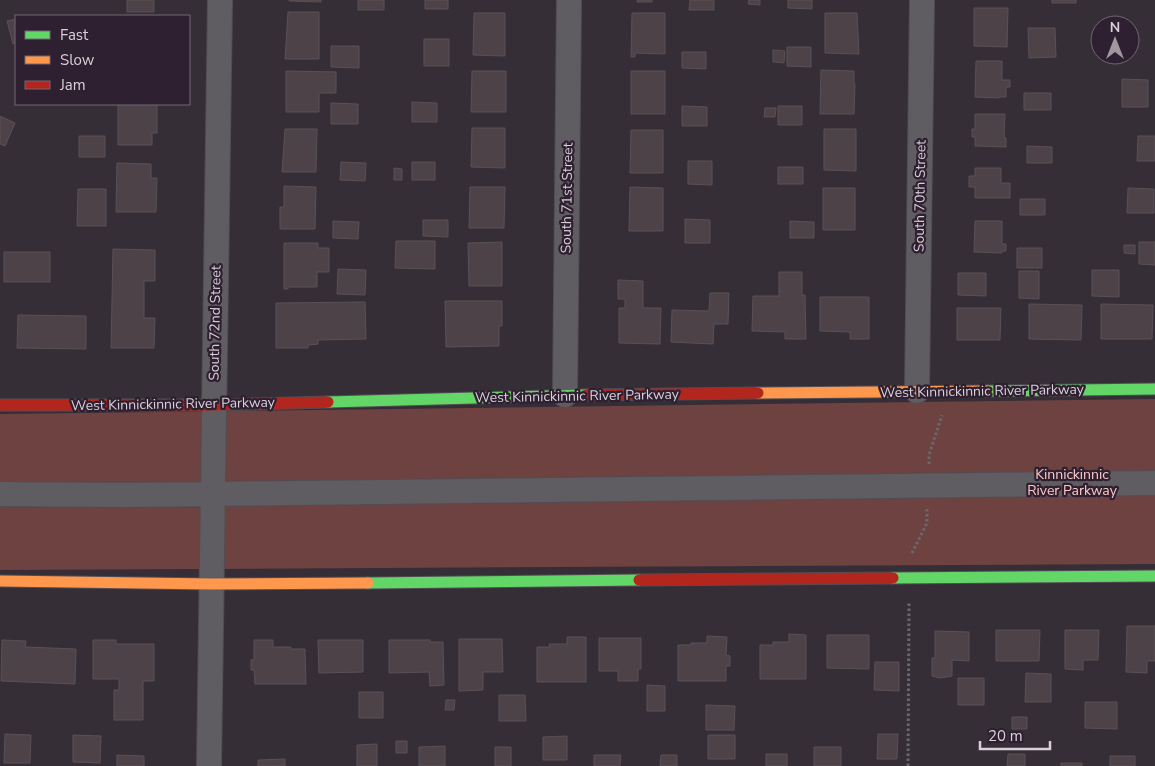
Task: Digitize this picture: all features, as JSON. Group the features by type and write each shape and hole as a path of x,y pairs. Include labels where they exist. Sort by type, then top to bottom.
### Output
{"street":[{"name":"South 72nd Street","path":"209,766 220,0"},
{"name":"South 71st Street","path":"565,395 569,0"},
{"name":"South 70th Street","path":"917,392 922,0"},
{"name":"West Kinnickinnic River Parkway","path":"0,405 213,405 565,395 1155,389"},
{"path":"0,494 68,496 1155,483"},
{"path":"0,581 212,584 1155,576"}],"path":[{"path":"908,766 909,579"}],"green space":[{"name":"Kinnickinnic River Parkway","path":"1155,399 1155,564 0,570 0,414"}],"building":[{"path":"127,0 154,0 154,12 127,12"},
{"path":"321,0 321,2 289,1"},
{"path":"358,0 384,0 384,10 358,10"},
{"path":"425,0 448,0 448,9 425,9"},
{"path":"637,0 652,0 652,2 637,2"},
{"path":"690,0 714,0 714,10 689,10"},
{"path":"749,0 760,0 760,5 748,4"},
{"path":"788,0 812,0 812,9 788,8"},
{"path":"1052,0 1076,0 1076,3 1052,3"},
{"path":"974,8 1008,8 1007,47 974,46"},
{"path":"288,12 319,12 319,59 285,59"},
{"path":"474,13 505,13 505,56 473,55"},
{"path":"632,13 665,13 665,54 635,53 635,57 631,57"},
{"path":"825,13 857,13 859,54 825,53"},
{"path":"15,19 15,43 13,44 7,21"},
{"path":"1028,28 1055,28 1056,57 1029,58"},
{"path":"424,39 449,39 449,66 424,66"},
{"path":"331,46 359,46 359,68 331,67"},
{"path":"787,47 811,47 811,67 787,66"},
{"path":"773,50 785,51 784,63 773,62"},
{"path":"682,52 706,52 706,69 682,68"},
{"path":"976,61 1002,61 1002,80 1010,80 1010,87 1006,87 1006,97 975,97"},
{"path":"821,70 854,71 854,114 820,114"},
{"path":"286,71 336,72 336,93 319,93 319,112 286,112"},
{"path":"472,71 506,71 506,112 471,112"},
{"path":"631,71 665,71 665,114 631,114"},
{"path":"1122,79 1148,80 1148,107 1122,107"},
{"path":"1024,93 1051,93 1051,110 1024,110"},
{"path":"412,102 437,103 437,122 412,122"},
{"path":"331,103 358,104 358,124 331,124"},
{"path":"118,105 157,105 157,133 152,133 152,145 118,145"},
{"path":"682,106 707,107 707,126 682,126"},
{"path":"778,106 802,106 802,125 778,125"},
{"path":"765,108 776,108 775,117 764,117"},
{"path":"975,114 1005,114 1004,138 1006,138 1006,147 975,146 975,137 972,137 972,129 975,129"},
{"path":"0,116 15,123 5,146 0,144"},
{"path":"472,128 505,128 505,168 471,167"},
{"path":"285,129 317,129 316,172 282,172"},
{"path":"824,129 856,129 856,171 824,170"},
{"path":"631,130 663,130 663,173 630,173"},
{"path":"79,136 105,136 105,157 79,157"},
{"path":"1138,136 1155,136 1155,161 1137,161"},
{"path":"1027,146 1052,147 1052,163 1027,163"},
{"path":"688,161 712,161 712,185 688,184"},
{"path":"341,162 366,163 365,181 340,180"},
{"path":"412,162 435,162 435,180 412,180"},
{"path":"117,163 151,164 151,178 157,178 156,212 116,212"},
{"path":"778,167 803,167 803,184 778,184"},
{"path":"394,168 402,169 402,180 394,180"},
{"path":"975,168 1001,168 1001,183 1010,183 1010,198 975,198 975,187 969,187 969,176 975,176"},
{"path":"284,186 316,187 315,229 280,229 280,207 284,207"},
{"path":"470,187 505,187 504,228 469,228"},
{"path":"630,187 663,188 663,231 629,231"},
{"path":"823,188 855,188 855,230 823,230"},
{"path":"1128,188 1154,189 1154,213 1127,213"},
{"path":"78,189 106,189 106,226 77,226"},
{"path":"1020,199 1045,199 1045,215 1020,215"},
{"path":"685,219 710,220 710,243 685,243"},
{"path":"423,220 448,220 448,237 423,236"},
{"path":"333,221 359,222 358,239 333,238"},
{"path":"790,221 814,222 814,238 790,238"},
{"path":"975,221 1002,221 1002,244 1006,244 1006,251 1002,251 1002,253 974,252"},
{"path":"396,241 435,241 435,269 395,268"},
{"path":"502,242 502,286 469,286 468,243"},
{"path":"1139,242 1155,242 1155,265 1139,264"},
{"path":"284,243 318,243 318,248 329,248 329,272 317,272 317,287 288,287 288,289 284,289"},
{"path":"1124,245 1135,245 1135,254 1124,253"},
{"path":"1017,248 1042,248 1042,268 1017,268"},
{"path":"113,249 155,250 155,281 144,281 144,318 155,318 154,348 111,348"},
{"path":"4,252 50,252 50,282 4,282"},
{"path":"338,269 366,270 365,295 337,294"},
{"path":"1092,270 1119,270 1119,297 1092,296"},
{"path":"1019,271 1039,271 1039,299 1019,298"},
{"path":"779,272 802,272 802,295 805,295 806,339 785,339 785,332 752,331 753,296 779,296"},
{"path":"958,273 986,273 986,296 958,295"},
{"path":"618,280 643,281 643,308 661,308 660,344 619,343 619,308 625,308 625,299 618,299"},
{"path":"710,293 729,293 728,324 714,324 713,344 671,342 672,310 709,311"},
{"path":"820,297 869,297 869,339 850,339 850,332 820,331"},
{"path":"445,301 502,301 502,326 499,326 499,346 446,347"},
{"path":"365,302 366,339 318,340 318,344 308,345 308,348 276,348 276,303"},
{"path":"1029,304 1082,305 1081,340 1029,339"},
{"path":"1101,304 1153,305 1152,339 1101,339"},
{"path":"957,308 1001,308 1000,340 957,340"},
{"path":"18,315 86,316 86,349 17,348"},
{"path":"1127,626 1155,626 1155,661 1147,661 1147,673 1126,672"},
{"path":"996,630 1040,630 1039,661 996,661"},
{"path":"1065,630 1099,630 1098,660 1083,660 1083,670 1065,669"},
{"path":"935,631 969,632 969,661 952,660 952,676 940,678 932,676 932,658 935,658"},
{"path":"789,634 806,635 806,679 760,679 760,645 773,645 773,642 789,642"},
{"path":"827,635 869,635 869,669 827,668"},
{"path":"707,636 727,637 726,655 730,656 730,666 726,666 726,681 678,681 678,645 707,643"},
{"path":"567,637 586,637 586,682 537,682 537,647 550,647 549,644 567,644"},
{"path":"599,638 641,638 641,669 638,669 638,681 618,681 618,671 599,671"},
{"path":"459,639 502,639 503,672 483,672 483,690 459,691"},
{"path":"2,640 26,641 25,647 76,649 75,684 1,681"},
{"path":"93,640 116,640 116,644 154,644 154,681 143,681 143,720 114,720 114,690 119,690 119,679 93,679"},
{"path":"254,640 273,640 273,647 305,649 306,684 255,684 254,670 251,670 251,660 254,660"},
{"path":"318,640 363,640 363,672 319,673"},
{"path":"389,640 430,640 430,642 443,642 444,685 430,686 429,672 389,673"},
{"path":"875,662 899,662 899,691 874,690"},
{"path":"1026,673 1051,674 1051,702 1025,702"},
{"path":"958,678 984,678 984,705 958,705"},
{"path":"647,685 665,686 665,711 647,711"},
{"path":"359,692 383,692 383,718 359,718"},
{"path":"499,695 525,695 526,721 499,721"},
{"path":"446,700 455,700 454,710 445,710"},
{"path":"1085,702 1117,702 1117,729 1085,728"},
{"path":"706,705 735,706 734,730 706,730"},
{"path":"1012,717 1027,717 1027,729 1012,729"},
{"path":"5,734 31,735 30,763 4,763"},
{"path":"878,734 898,734 897,759 877,759"},
{"path":"73,735 101,736 100,763 73,762"},
{"path":"708,735 735,735 735,759 708,759"},
{"path":"567,736 567,760 543,760 543,737"},
{"path":"396,741 407,741 407,753 396,753"},
{"path":"377,744 377,766 357,766 357,745"},
{"path":"445,746 445,766 419,766 419,747"},
{"path":"495,747 511,747 511,766 495,766"},
{"path":"814,747 841,747 841,766 814,766"},
{"path":"766,754 787,754 787,766 766,766"},
{"path":"1008,754 1025,754 1025,766 1007,766"},
{"path":"117,755 144,756 144,766 117,766"},
{"path":"594,755 621,755 620,766 594,766"},
{"path":"661,755 677,755 677,766 660,766"},
{"path":"1110,756 1135,756 1135,766 1110,766"},
{"path":"285,759 285,766 258,766 258,760"},
{"path":"1061,763 1082,763 1082,766 1061,766"}],"traffic: fast":[{"path":"987,391 1155,389"},
{"path":"328,402 586,395"},
{"path":"893,578 1155,576"},
{"path":"368,583 639,580"}],"traffic: slow":[{"path":"758,393 987,391"},
{"path":"0,581 212,584 368,583"}],"traffic: jam":[{"path":"586,395 758,393"},
{"path":"0,405 213,405 328,402"},
{"path":"639,580 893,578"}]}
